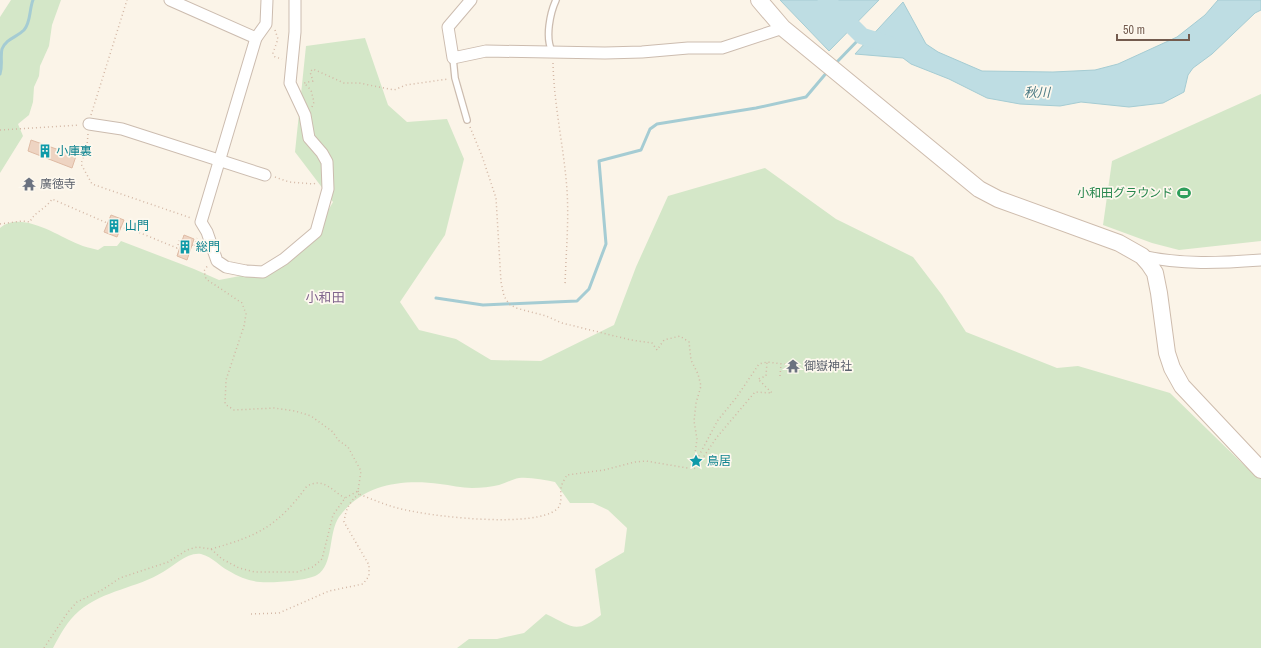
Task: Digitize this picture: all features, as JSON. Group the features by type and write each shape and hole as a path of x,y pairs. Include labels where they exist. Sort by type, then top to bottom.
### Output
{"street":[{"path":"170,0 256,38"},
{"path":"267,0 266,24 256,38 219,159 198,221 216,258 226,267 263,272 284,258 316,232 328,189 327,162 322,153 309,138 301,105 295,96 290,83 295,0"},
{"path":"471,0 448,27 453,58 486,51 642,52 688,48 722,48 783,28"},
{"path":"760,0 783,28 979,188 998,199 1119,243 1142,256 1172,262 1203,264 1261,260"},
{"path":"89,124 122,129 265,175"},
{"path":"1142,256 1156,275 1167,353 1176,377 1190,397 1261,470"}],"lane":[{"path":"552,51 549,45 552,9 556,0"},
{"path":"453,58 455,78 467,120"}],"path":[{"path":"127,0 89,124 87,146 81,164 92,184 198,221"},
{"path":"266,24 272,25 278,39 273,53 276,57 288,59 292,62"},
{"path":"552,51 553,85 567,190 568,246 565,285"},
{"path":"301,105 307,108 312,107 314,102 311,90 304,83 312,81 310,72 313,68 344,83 359,83 394,90 406,85 455,78"},
{"path":"467,120 482,156 496,198 500,282 504,296 509,304 516,308 591,330 652,343 657,350 664,340 680,336 689,342 691,360 698,374 701,386 696,404 694,420 698,439 693,469"},
{"path":"0,130 89,124"},
{"path":"265,175 289,182 314,184 328,176"},
{"path":"0,224 22,221 30,222 33,215 47,207 52,199 114,226 133,230 177,248 180,239 216,258 204,271 206,278 242,303 246,314 244,326 226,380 226,404 234,410 274,408 294,411 316,420 333,432 338,440 348,447 355,458 361,471 358,491 359,494 382,504 410,511 440,516 512,521 552,512 559,508 562,498 561,488 567,475 604,470 646,461 693,469 696,468 717,437 755,392 772,393 758,379 766,376 767,362"},
{"path":"694,465 718,420 736,398 758,364 767,362 791,365"},
{"path":"780,376 781,364"},
{"path":"44,648 77,602 102,590 120,578 168,562 187,550 197,546 211,549 236,543 262,532 275,523 307,486 313,483 322,482 345,498"},
{"path":"211,549 222,558 240,568 256,572 297,572 313,567 322,559 333,515 345,498 358,491"},
{"path":"251,614 279,613 329,591 363,584 369,576 370,565 344,522 346,510 350,501 359,494"}],"green space":[{"path":"11,0 61,0 52,25 49,46 40,66 39,76 34,87 33,102 29,115 18,124 23,136 0,173 0,17"},
{"path":"365,38 388,105 407,122 447,119 464,159 445,235 400,302 419,330 456,339 491,360 541,361 614,325 636,267 668,196 765,168 836,219 913,257 942,295 966,332 1057,368 1078,366 1170,393 1246,467 1261,466 1261,648 457,648 469,639 497,639 524,633 546,614 568,625 579,627 601,615 595,569 624,552 627,528 608,510 593,503 570,503 555,482 524,478 496,486 479,488 464,488 444,484 412,482 384,486 360,497 339,517 333,531 329,556 326,564 317,575 305,579 289,581 266,582 248,580 225,569 205,555 191,555 153,577 99,598 89,604 71,619 64,628 53,648 0,648 0,228 9,223 29,223 39,226 80,245 98,250 104,246 117,246 121,241 219,280 277,269 309,243 333,202 295,152 306,46"},
{"name":"小和田グラウンド","path":"1261,94 1261,241 1179,250 1152,243 1103,225 1112,161"}],"water":[{"path":"780,0 879,0 829,51"},
{"path":"1218,0 1261,0 1261,10 1255,13 1212,54 1193,68 1188,75 1184,92 1163,103 1129,107 1081,102 1060,106 1020,104 987,98 949,79 911,64 903,58 855,54 903,2 926,44 938,52 982,71 1053,72 1095,70 1118,64 1177,37 1205,15"}],"building":[{"name":"小庫裏","path":"31,140 76,156 72,168 28,151"},
{"name":"山門","path":"111,215 124,220 117,237 104,232"},
{"name":"総門","path":"184,235 194,239 187,260 177,256"}],"waterway":[{"path":"0,74 2,49 9,40 21,33 26,27 33,0"},
{"name":"秋川","path":"826,0 862,36 891,45"},
{"path":"835,64 862,36"},
{"path":"436,298 483,305 577,301 589,289 606,244 599,161 641,150 650,129 657,124 756,108 806,97 828,71"}],"place":[{"name":"小庫裏","path":"45,151"},
{"name":"廣徳寺","path":"29,184"},
{"name":"小和田グラウンド","path":"1184,193"},
{"name":"山門","path":"114,226"},
{"name":"総門","path":"185,247"},
{"name":"御嶽神社","path":"793,366"},
{"name":"鳥居","path":"696,461"}],"district":[{"name":"小和田","path":"325,297"}]}
